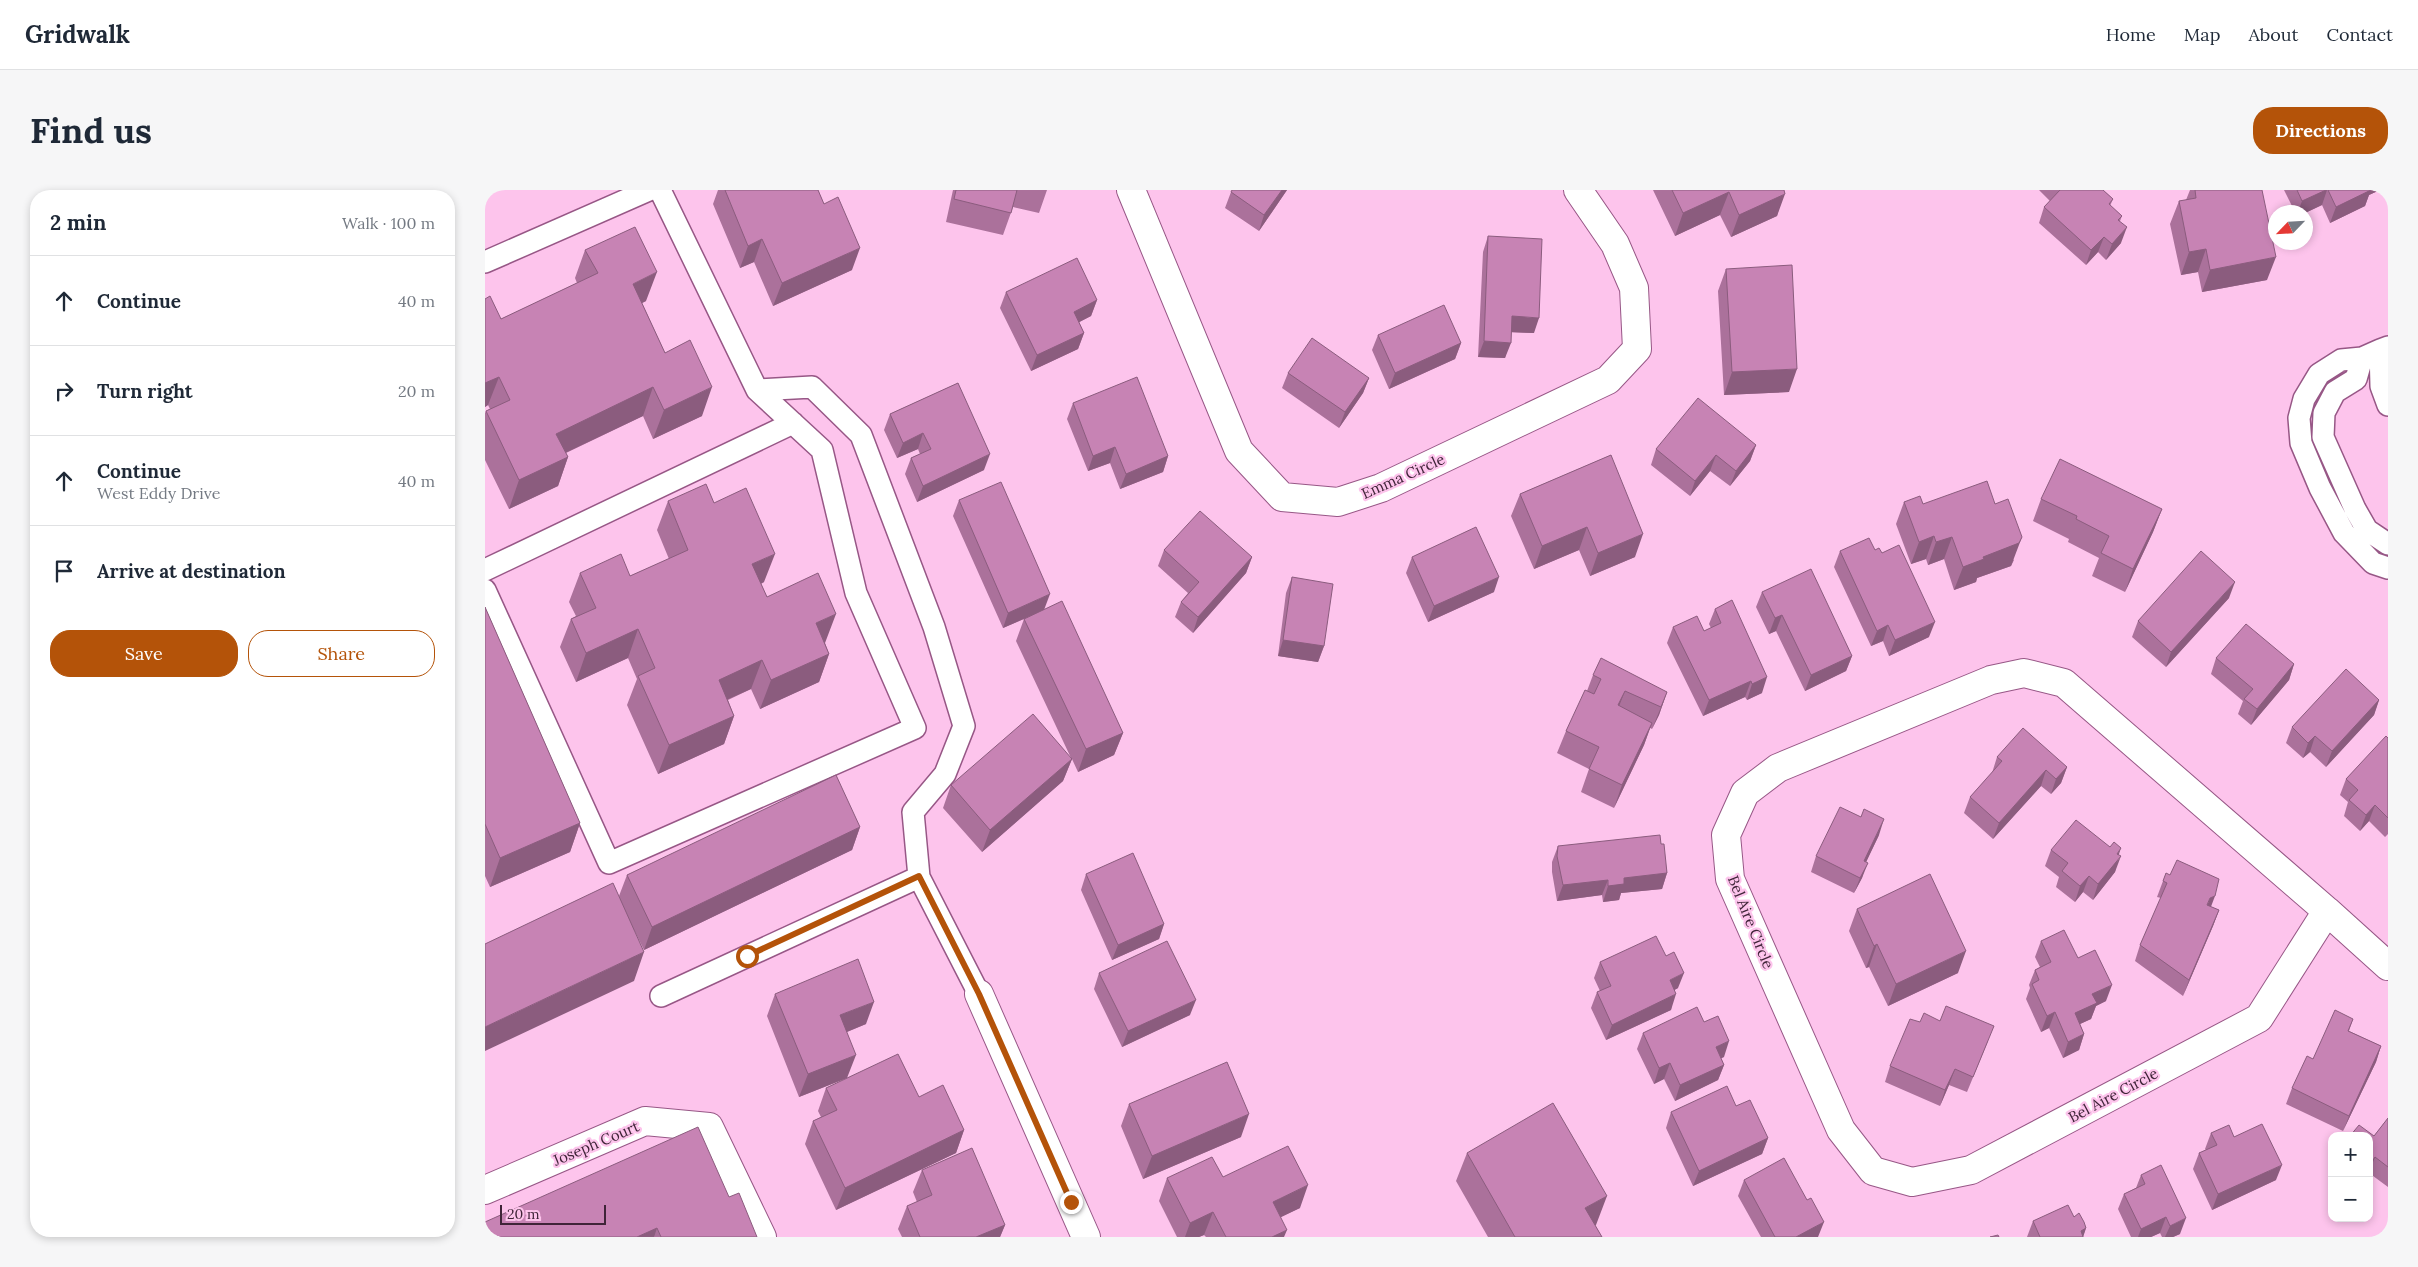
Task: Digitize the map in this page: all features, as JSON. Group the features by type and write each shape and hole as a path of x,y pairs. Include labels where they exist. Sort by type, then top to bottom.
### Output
{"street":[{"name":"Emma Circle","path":"1131,190 1239,451 1282,497 1337,502 1381,488 1608,380 1637,349 1634,288 1615,244 1578,190"},
{"name":"Bel Aire Circle","path":"2327,911 2259,1018 1971,1170 1912,1182 1873,1171 1841,1130 1730,879 1726,835 1745,793 1778,768 1991,680 2024,673 2064,683 2327,911 2388,966"},
{"path":"979,994 1086,1237"},
{"name":"Joseph Court","path":"485,1190 645,1122 709,1127 762,1237"}],"lane":[{"path":"485,262 649,190"},
{"path":"485,590 609,863 915,728 856,593 822,450 757,390 659,190"},
{"path":"2377,352 2381,386 2388,405"},
{"path":"2377,352 2356,379 2335,392 2324,413 2323,437 2355,509 2367,530 2388,544"},
{"path":"2377,352 2341,360 2319,374 2304,399 2299,418 2301,443 2320,488 2344,533 2373,563 2388,568"},
{"path":"757,390 812,387 861,435 934,627 964,726 945,774 913,812 919,876 979,994"},
{"path":"485,570 793,423"},
{"path":"661,996 919,876"}],"building":[{"path":"725,190 818,190 824,204 838,197 860,248 782,283 762,239 748,246"},
{"path":"956,190 1017,190 1011,213 954,199"},
{"path":"1232,190 1282,190 1264,215 1231,192"},
{"path":"1672,190 1784,190 1785,194 1739,215 1729,192 1683,213"},
{"path":"2060,190 2103,190 2113,199 2109,204 2122,216 2118,220 2127,227 2112,244 2104,237 2091,250 2044,207"},
{"path":"2195,190 2262,190 2268,219 2268,250 2275,250 2276,257 2210,270 2206,249 2189,252 2179,201 2196,198"},
{"path":"2297,190 2326,190 2302,201"},
{"path":"2328,190 2371,190 2336,207"},
{"path":"635,227 657,272 633,284 665,353 690,340 712,387 664,410 653,387 556,434 568,457 519,480 486,411 510,400 499,377 485,383 485,299 490,296 501,319 598,273 585,250"},
{"path":"1488,236 1542,239 1539,318 1512,316 1511,343 1484,341"},
{"path":"1077,258 1097,300 1074,312 1084,333 1037,355 1006,292"},
{"path":"1792,265 1797,369 1732,372 1726,269"},
{"path":"1444,305 1461,343 1395,373 1378,335"},
{"path":"1312,338 1369,378 1345,412 1288,373"},
{"path":"1137,377 1168,456 1126,474 1115,447 1093,456 1073,403"},
{"path":"958,383 990,454 923,486 911,458 931,449 923,433 903,443 890,414"},
{"path":"1698,398 1756,445 1736,471 1716,455 1695,481 1656,449"},
{"path":"1611,455 1643,534 1598,553 1587,527 1542,546 1520,494"},
{"path":"2060,459 2162,509 2133,569 2101,553 2109,536 2076,519 2077,516 2041,499"},
{"path":"1987,481 1995,504 2008,499 2022,537 2019,543 1963,567 1952,537 1936,542 1934,536 1919,542 1904,502 1920,496 1923,504"},
{"path":"1001,482 1050,594 1008,613 959,500"},
{"path":"706,484 714,503 746,488 775,554 752,564 767,597 818,573 836,614 816,623 829,654 771,680 762,660 719,680 734,716 669,745 638,676 655,668 638,629 586,653 571,619 596,608 580,573 621,554 630,576 688,550 668,501"},
{"path":"1200,511 1252,557 1198,617 1181,602 1199,582 1164,550"},
{"path":"1476,527 1499,577 1434,606 1412,557"},
{"path":"1869,538 1875,550 1879,548 1882,553 1899,545 1935,622 1895,640 1888,625 1877,631 1840,551"},
{"path":"2201,551 2235,582 2171,652 2138,621"},
{"path":"1811,569 1852,656 1811,675 1782,615 1775,618 1762,592"},
{"path":"1292,577 1333,584 1324,646 1283,640"},
{"path":"1732,600 1767,677 1752,684 1751,681 1709,700 1673,627 1697,616 1704,631 1721,623 1715,609"},
{"path":"1062,601 1123,733 1086,749 1024,619"},
{"path":"485,607 580,823 500,858 485,824"},
{"path":"2246,624 2294,664 2257,709 2244,699 2253,689 2216,658"},
{"path":"1601,658 1667,692 1661,707 1625,691 1618,705 1652,723 1622,785 1589,769 1599,747 1566,731 1585,690 1594,694 1601,679 1593,675"},
{"path":"2346,669 2379,700 2332,751 2315,736 2308,743 2292,727"},
{"path":"1033,714 1072,759 990,830 951,785"},
{"path":"2023,728 2067,767 2056,779 2046,770 1999,823 1970,797 2002,761 1997,757"},
{"path":"2386,736 2388,738 2388,818 2375,805 2366,815 2349,800 2358,790 2346,779"},
{"path":"836,775 860,827 652,927 627,875"},
{"path":"1840,807 1861,817 1864,809 1884,819 1864,861 1868,863 1860,878 1816,856"},
{"path":"2076,820 2110,847 2114,842 2121,848 2117,854 2121,856 2098,884 2089,876 2080,886 2062,871 2068,863 2051,850"},
{"path":"1660,835 1661,844 1664,844 1667,873 1624,878 1624,884 1608,886 1608,880 1563,885 1557,856 1558,846"},
{"path":"1133,853 1164,924 1118,945 1086,874"},
{"path":"2177,860 2219,879 2215,896 2210,898 2207,905 2219,910 2189,980 2140,945 2167,883 2163,881 2166,873 2170,875"},
{"path":"1930,874 1966,951 1896,984 1877,944 1874,946 1857,909"},
{"path":"613,883 644,952 485,1027 485,944"},
{"path":"2064,930 2078,958 2095,950 2112,985 2092,994 2097,1003 2075,1013 2084,1034 2068,1042 2055,1012 2047,1016 2032,984 2039,980 2035,970 2051,962 2041,941"},
{"path":"1656,936 1666,956 1674,952 1684,973 1670,980 1676,994 1612,1025 1597,992 1611,986 1600,962"},
{"path":"1167,941 1196,1000 1128,1031 1099,973"},
{"path":"858,959 874,1002 840,1015 856,1055 808,1074 775,994"},
{"path":"1946,1006 1994,1026 1973,1077 1955,1069 1945,1090 1890,1066 1910,1019 1920,1022 1924,1013 1940,1021"},
{"path":"1697,1007 1704,1022 1718,1016 1729,1041 1716,1047 1724,1065 1680,1085 1670,1063 1659,1068 1643,1033"},
{"path":"2335,1010 2353,1019 2348,1031 2381,1046 2349,1116 2292,1088 2307,1056 2313,1059"},
{"path":"898,1054 919,1097 943,1085 964,1130 845,1188 813,1121 837,1110 826,1088"},
{"path":"1227,1062 1249,1114 1152,1156 1129,1104"},
{"path":"1727,1086 1736,1106 1750,1100 1768,1138 1699,1171 1671,1112"},
{"path":"1553,1103 1607,1196 1585,1208 1602,1237 1515,1237 1467,1153"},
{"path":"2388,1118 2388,1167 2375,1157 2373,1160 2374,1136"},
{"path":"2262,1124 2282,1165 2218,1194 2199,1153 2217,1145 2211,1133 2229,1125 2234,1137"},
{"path":"2359,1125 2369,1132 2353,1132"},
{"path":"698,1127 729,1197 739,1193 757,1237 661,1237 657,1228 637,1237 485,1237 485,1222"},
{"path":"1288,1146 1308,1185 1273,1202 1287,1230 1272,1237 1226,1237 1213,1212 1190,1223 1167,1178 1212,1157 1223,1177"},
{"path":"972,1148 1005,1225 976,1237 920,1237 907,1206 932,1195 922,1170"},
{"path":"1784,1158 1807,1200 1811,1198 1824,1222 1796,1237 1775,1237 1744,1180"},
{"path":"2161,1165 2186,1218 2170,1226 2166,1217 2141,1229 2124,1194 2145,1184 2141,1175"},
{"path":"2068,1205 2074,1217 2079,1213 2084,1222 2086,1228 2081,1231 2083,1237 2040,1237 2033,1221"}],"route":[{"path":"747,956 919,876 979,994 1071,1202"}]}
